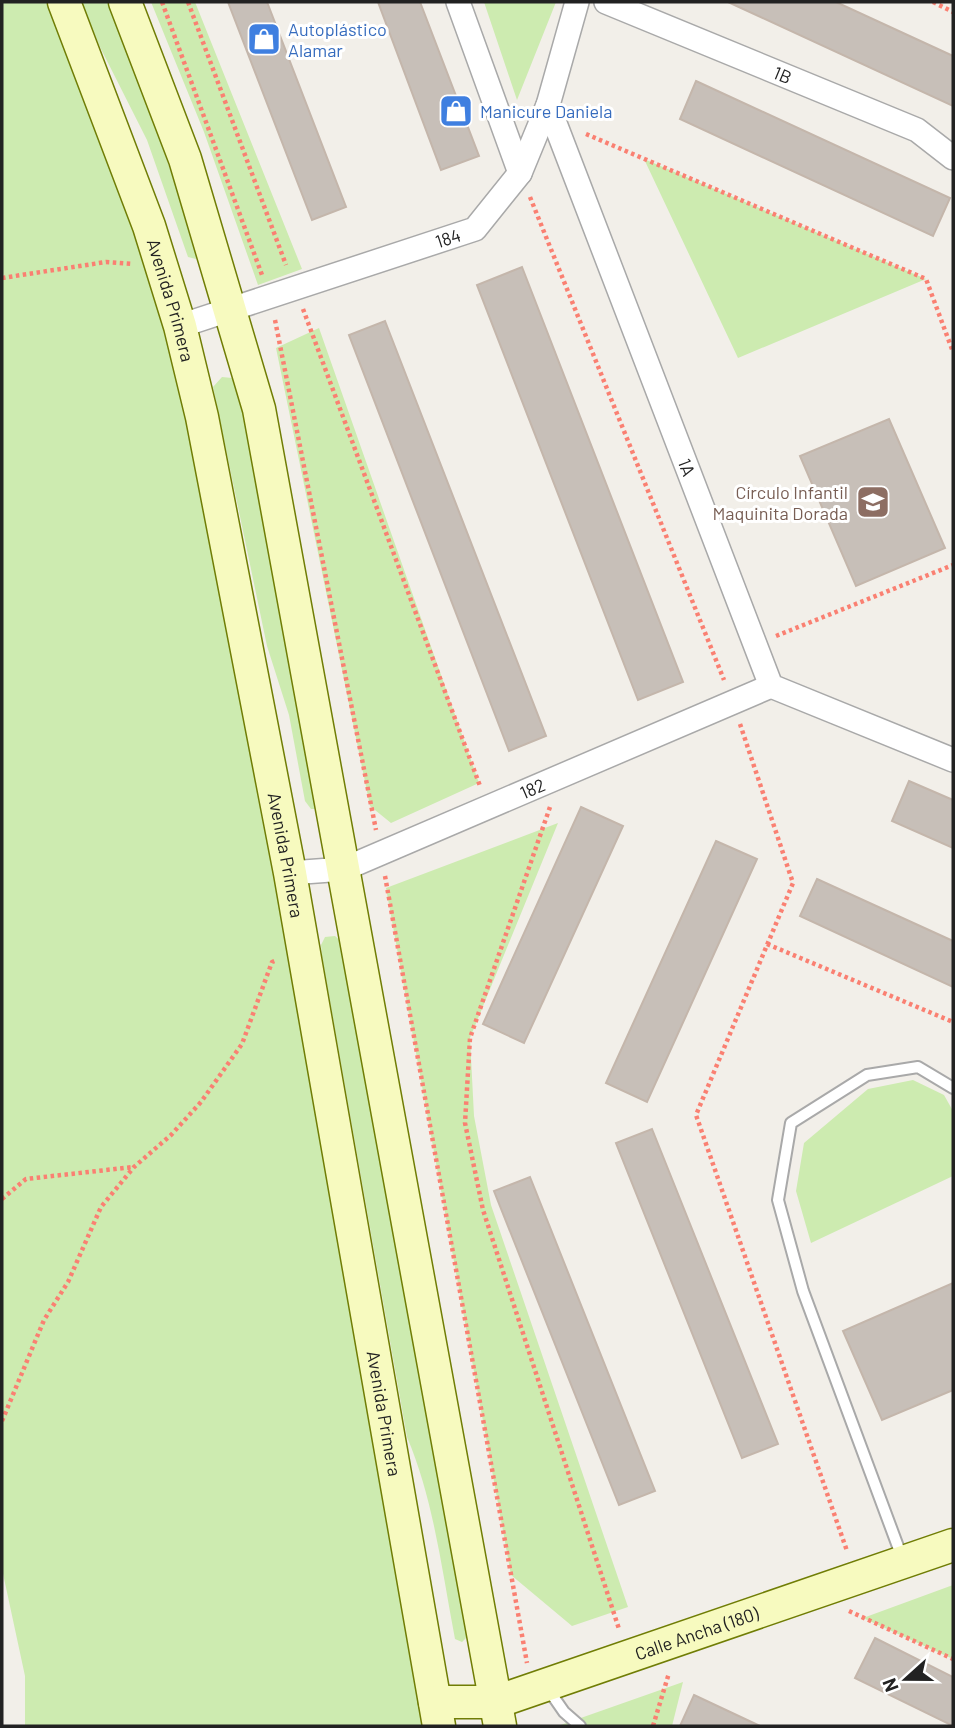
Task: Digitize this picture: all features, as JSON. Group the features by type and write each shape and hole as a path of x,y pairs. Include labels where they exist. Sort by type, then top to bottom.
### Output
{"street":[{"name":"Avenida Primera","path":"64,2 161,267 180,326 202,417 290,873 437,1714"},
{"path":"125,2 185,159 259,409 498,1714"},
{"path":"458,2 520,173"},
{"name":"184","path":"180,326 475,229 520,173 552,113 577,2"},
{"name":"1B","path":"606,2 917,130 953,158"},
{"name":"1A","path":"552,113 771,686"},
{"path":"771,686 953,760"},
{"name":"182","path":"290,873 344,869 771,686"},
{"name":"Calle Ancha (180)","path":"437,1714 498,1714 545,1685 953,1545"}],"lane":[{"path":"904,1562 803,1291 778,1200 791,1122 867,1075 918,1067 953,1087"},
{"path":"545,1685 564,1712 580,1726"}],"path":[{"path":"188,2 488,807"},
{"path":"933,2 953,12"},
{"path":"552,113 926,279 953,352"},
{"path":"520,173 733,704 793,883 696,1115 857,1578"},
{"path":"2,278 106,262 161,267"},
{"path":"756,645 953,565"},
{"path":"560,776 470,1038 465,1123 483,1210 628,1657"},
{"path":"2,1421 44,1320 68,1282 101,1207 134,1167 171,1135 201,1102 242,1044 272,962 301,944"},
{"path":"767,944 953,1022"},
{"path":"2,1199 26,1179 134,1167"},
{"path":"810,1594 953,1659"},
{"path":"653,1726 680,1639"}],"green space":[{"path":"2,2 54,2 182,333 430,1726 25,1726 25,1676 2,1569"},
{"path":"81,2 109,2 148,104 198,252 196,259 188,257 147,140 100,47"},
{"path":"151,2 195,2 302,269 258,285 204,132"},
{"path":"484,2 556,2 517,100"},
{"path":"644,159 926,279 738,358"},
{"path":"319,328 479,783 391,823 370,806 276,348"},
{"path":"222,377 232,378 240,392 318,809 311,809 305,801 289,715 267,646 213,387"},
{"path":"558,823 470,1038 474,1116 491,1205 628,1607 572,1626 511,1575 386,888"},
{"path":"335,936 344,944 467,1637 462,1642 455,1639 431,1511 407,1437 322,956 321,945 325,937"},
{"path":"913,1080 944,1095 953,1111 953,1176 811,1243 796,1191 804,1143 868,1089"},
{"path":"953,1585 953,1659 863,1618"},
{"path":"683,1682 672,1726 558,1726"}],"building":[{"path":"228,2 267,2 346,207 312,220"},
{"path":"378,2 420,2 479,156 441,170"},
{"path":"728,2 836,2 953,56 953,106"},
{"path":"696,81 950,198 933,236 680,119"},
{"path":"522,267 683,682 638,700 477,285"},
{"path":"385,321 546,736 509,751 349,335"},
{"name":"Círculo Infantil Maquinita Dorada","path":"889,419 945,548 856,586 800,456"},
{"path":"909,781 953,800 953,848 892,821"},
{"path":"581,807 623,826 524,1043 483,1024"},
{"path":"716,841 757,859 647,1102 606,1083"},
{"path":"817,879 953,941 953,987 800,916"},
{"path":"652,1129 778,1444 742,1458 616,1143"},
{"path":"530,1177 655,1491 619,1505 494,1191"},
{"path":"953,1283 953,1390 882,1420 843,1331"},
{"path":"875,1638 953,1677 953,1726 855,1678"},
{"path":"694,1695 760,1726 680,1726"}],"place":[{"name":"Autoplástico Alamar","path":"264,39"},
{"name":"Manicure Daniela","path":"456,111"},
{"name":"Círculo Infantil Maquinita Dorada","path":"873,502"}]}
